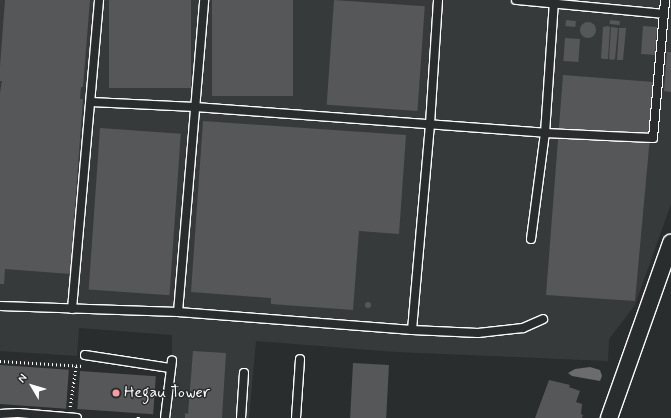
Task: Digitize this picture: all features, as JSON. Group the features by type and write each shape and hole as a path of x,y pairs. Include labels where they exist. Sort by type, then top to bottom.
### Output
{"street":[{"path":"614,416 671,243"}],"lane":[{"path":"72,308 99,0"},
{"path":"178,312 204,0"},
{"path":"412,330 430,124 438,0"},
{"path":"516,0 554,2 663,14"},
{"path":"91,102 195,107 545,133 653,138 664,0"},
{"path":"531,239 545,133 554,2"},
{"path":"0,306 178,312 412,330 478,333 523,328 543,319"},
{"path":"85,355 171,364 165,418"},
{"path":"296,418 300,358"},
{"path":"241,418 244,372"},
{"path":"0,414 73,418"}],"path":[{"path":"73,418 75,366 85,355"},
{"path":"16,362 16,367"}],"shaded area":[{"path":"0,0 671,0 671,204 635,305 609,339 608,361 396,352 256,341 249,418 165,418 172,360 172,335 79,328 77,356 0,351"},
{"path":"590,367 600,370 602,376 600,381 572,376 568,373 575,369"}],"building":[{"path":"5,0 90,0 83,87 81,87 80,99 83,99 70,274 5,269 4,284 0,284 0,93 2,81 0,81 0,66"},
{"path":"109,0 191,0 191,88 109,88"},
{"path":"212,0 293,0 293,96 212,96"},
{"path":"334,0 425,6 417,111 327,105"},
{"path":"566,20 576,21 575,27 565,26"},
{"path":"610,20 620,21 620,25 610,24"},
{"path":"588,22 594,24 596,30 594,36 588,38 582,36 580,30 582,24"},
{"path":"643,26 657,27 655,55 641,54"},
{"path":"603,27 610,27 608,59 603,59 601,58"},
{"path":"611,27 618,28 615,59 613,60 609,59"},
{"path":"619,28 626,28 623,60 617,60"},
{"path":"565,38 580,39 578,62 563,61"},
{"path":"667,52 671,52 671,92 664,91"},
{"path":"563,75 654,82 655,142 650,141 649,148 635,301 546,295"},
{"path":"203,121 406,135 399,234 359,231 353,310 271,304 271,298 191,292"},
{"path":"100,128 181,134 170,295 89,290"},
{"path":"368,302 371,305 368,308 365,305"},
{"path":"193,351 226,353 222,418 185,418 185,413 188,414"},
{"path":"353,363 389,365 386,418 350,418"},
{"path":"0,365 69,370 66,409 0,404"},
{"name":"Hegau Tower","path":"80,371 156,376 153,414 77,409"},
{"path":"549,380 570,385 569,387 580,391 576,402 582,404 582,418 535,418"}],"place":[{"name":"Hegau Tower","path":"116,393"}]}
